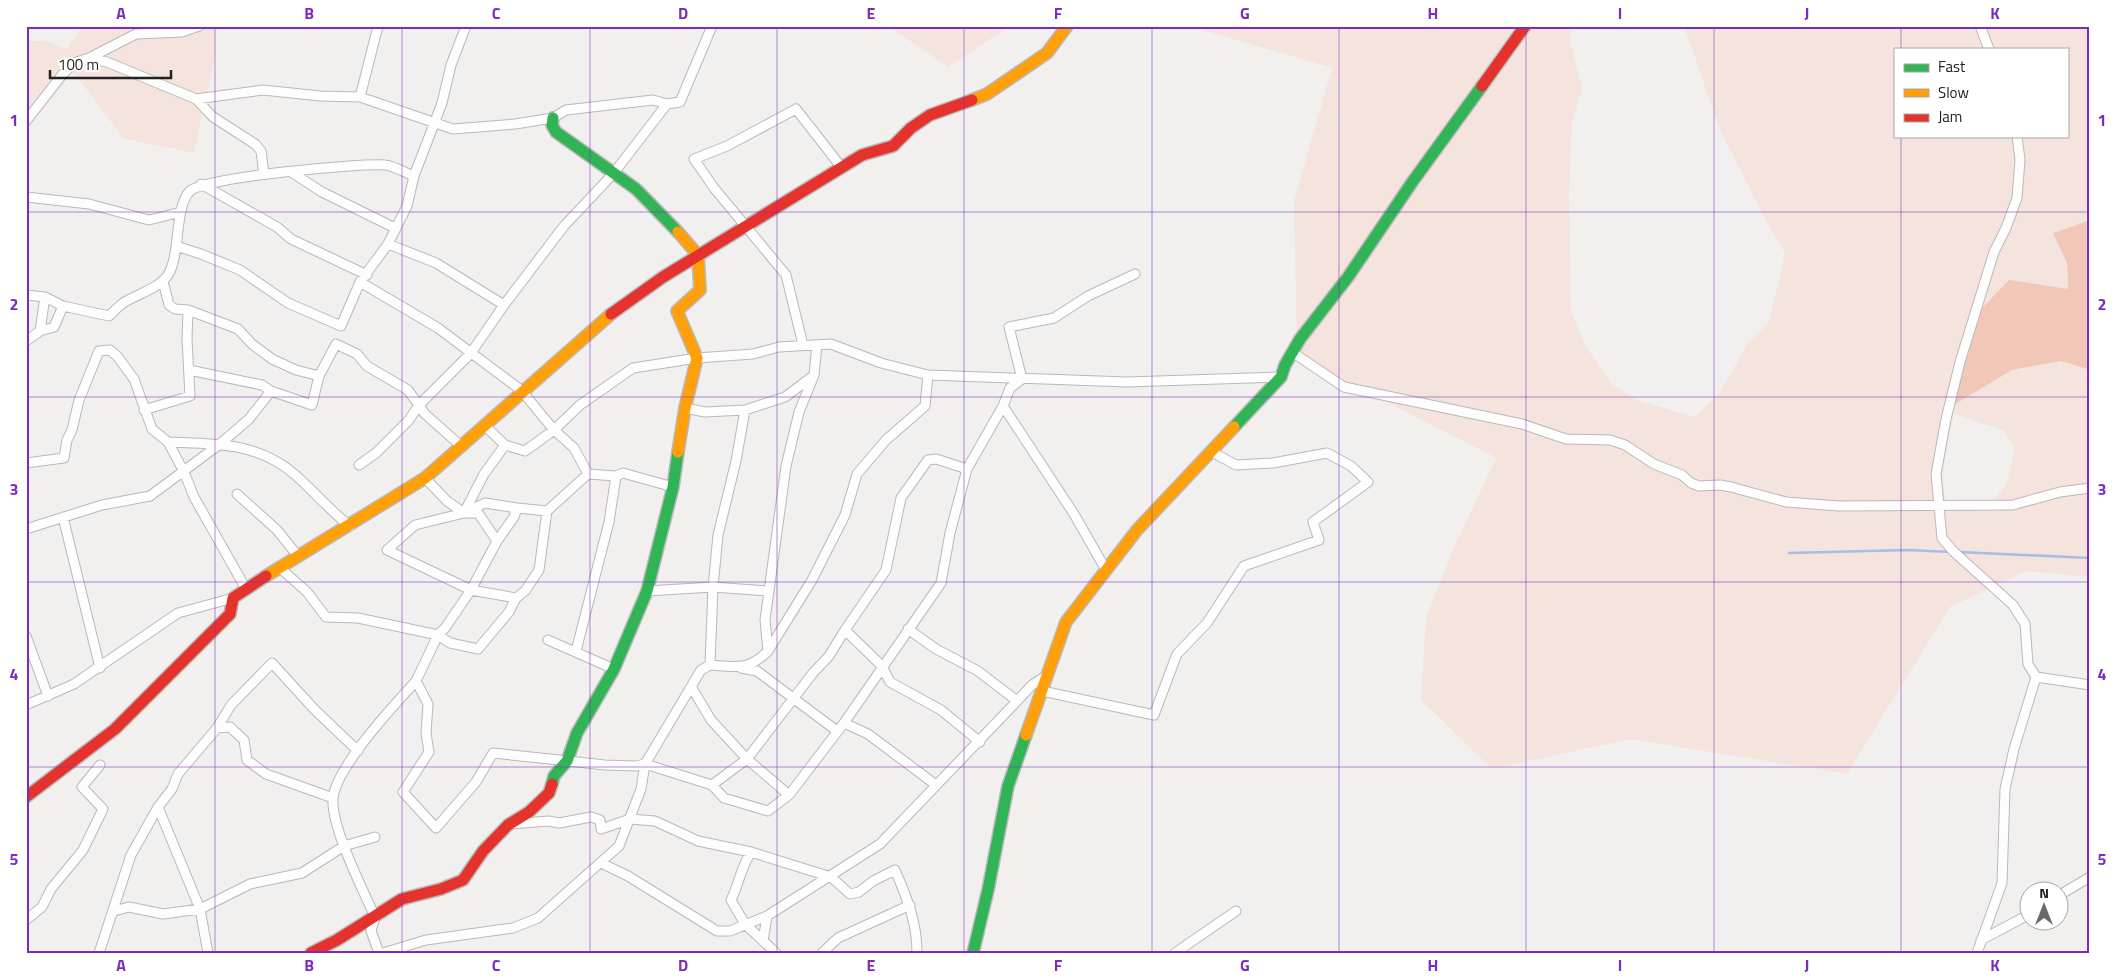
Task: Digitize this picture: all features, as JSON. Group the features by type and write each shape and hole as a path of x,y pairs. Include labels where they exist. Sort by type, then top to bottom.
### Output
{"street":[{"path":"26,121 74,64 136,34 182,32 198,26"},
{"path":"360,97 378,26"},
{"path":"176,246 240,270 288,303 341,326 364,279 388,244 407,206 414,176 435,122 466,26"},
{"path":"196,100 264,90 320,96 360,97 453,129 515,124 553,118 566,110 654,100 666,104 680,102 712,26"},
{"path":"26,705 74,684 178,614 233,598 297,555 350,526 425,478 521,390 600,322 663,277 862,155 893,146 910,128 930,115 987,94 1046,53 1067,26"},
{"path":"973,953 988,890 1008,786 1066,622 1137,530 1281,377 1282,369 1292,352 1347,278 1424,166 1477,96 1525,26"},
{"path":"1980,26 1989,48"},
{"path":"89,58 107,62 196,100 212,117 255,144 261,151 264,174"},
{"path":"360,465 376,453 409,420 419,405 471,353 504,305 564,226 613,174 666,104"},
{"path":"804,345 786,275 714,188 694,158 727,146 796,109 842,168"},
{"path":"311,953 376,917 402,899 463,880 483,851 508,825 529,812 549,793 554,776 567,761 577,733 614,669 647,591 673,487 685,408 697,358 677,311 700,290 698,256 636,189 556,132 552,125 553,118"},
{"path":"1977,953 2002,883 2005,790 2014,748 2036,677 2028,664 2025,624 2013,605 1954,552 1942,538 1936,474 1946,419 1960,362 1979,308 1994,252 2006,228 2017,198 2020,160 2017,138"},
{"path":"26,295 45,298 62,306 109,316 123,303 163,281 170,272 181,212 189,191 202,184 264,174 356,164 388,166 414,176"},
{"path":"292,172 322,192 395,228"},
{"path":"202,184 277,227 291,240 364,279 438,328 521,390 554,430 574,448 588,474"},
{"path":"26,197 90,204 149,220 181,212"},
{"path":"388,244 436,263 504,305"},
{"path":"1022,379 1009,327 1054,318 1088,296 1135,274"},
{"path":"163,281 169,305 174,309 188,310 238,329 252,344 280,362 296,370 320,376"},
{"path":"40,331 45,298"},
{"path":"26,341 40,331 54,327 62,306"},
{"path":"144,410 190,396 188,310"},
{"path":"189,370 262,385 271,391 312,405 320,376 336,344 357,354 367,366 408,390 440,430 461,446"},
{"path":"484,425 505,445 525,450 554,430 580,405 633,368 697,358 753,354 779,347 804,345 831,344 880,363 928,375 1127,382 1281,377"},
{"path":"768,651 765,620 786,466 799,412 814,375 817,345"},
{"path":"26,464 64,458 66,440 72,430 82,393 99,351 110,350 118,356 134,380 152,429 168,442 184,472 194,497 246,589"},
{"path":"1292,352 1344,387 1522,424 1566,440 1610,440 1625,445 1654,464 1682,475 1691,483 1699,486 1720,485 1786,502 1839,506 2013,505 2060,492 2090,488"},
{"path":"685,408 705,412 745,410 785,397 814,375"},
{"path":"739,667 757,663 768,651 812,580 845,516 857,474 886,440 925,406 928,375"},
{"path":"416,681 428,704 426,733 429,752 403,792 436,828 476,782 493,753 605,765 636,766 645,764 712,785 724,798 768,810 789,795 844,723 941,583 950,532 967,469 1003,406 1010,388 1022,379"},
{"path":"26,529 102,505 150,496 220,444 249,419 271,391"},
{"path":"1003,406 1060,491 1106,570"},
{"path":"710,665 713,587 718,535 736,461 745,410"},
{"path":"168,442 220,444 257,450 292,472 350,526"},
{"path":"464,513 484,474 505,445"},
{"path":"1042,691 1154,716 1177,654 1207,623 1244,566 1319,540 1314,522 1368,482 1351,466 1327,453 1272,463 1236,465 1212,452"},
{"path":"712,785 747,759 813,673 829,656 886,570 901,498 928,460 936,459 967,469"},
{"path":"278,567 308,592 326,617 358,618 438,634 450,643 478,649 509,612 516,598 525,591 539,570 548,511 588,474 616,476 623,473 673,487"},
{"path":"576,651 609,522 616,476"},
{"path":"425,478 447,501 464,513 478,513 496,541"},
{"path":"236,494 277,530 297,555"},
{"path":"516,598 471,590 387,550 415,525 464,513 485,503 548,511"},
{"path":"517,508 514,517 496,541 471,590 445,628 438,634 416,681 387,712 358,751 339,781 333,798 333,809 344,846 376,917 371,931 381,953 406,949 426,940 513,928 526,923 538,918 601,863 619,846 641,790 645,764 701,670 710,665 757,670 837,731"},
{"path":"63,517 100,668"},
{"path":"647,591 713,587 769,591"},
{"path":"26,797 115,729 230,614 233,598"},
{"path":"908,629 936,649 978,672 1016,701"},
{"path":"845,630 882,666 890,682 941,710 980,742"},
{"path":"26,636 48,696"},
{"path":"548,640 614,669"},
{"path":"99,953 131,855 158,807 172,788 178,774 217,728 237,698 272,663 358,751"},
{"path":"601,863 628,876 717,931 730,930 767,916 831,877 880,844 980,742 1016,701 1032,685 1046,676"},
{"path":"2036,677 2090,685"},
{"path":"692,688 711,720 747,759 789,795"},
{"path":"844,723 868,734 936,785"},
{"path":"217,728 230,727 244,740 247,760 266,774 333,798"},
{"path":"26,920 42,907 52,889 83,850 104,810 82,787 100,765"},
{"path":"158,807 200,908 208,953"},
{"path":"508,825 549,821 559,823 590,817 600,820 601,829 630,819 655,821 698,841 751,852 831,877 850,894 867,888 873,881 895,870 910,905 917,935 917,953"},
{"path":"114,911 129,907 163,914 200,908 250,884 302,873 344,846 375,837"},
{"path":"751,852 743,864 739,883 731,900 745,924 776,953"},
{"path":"2068,890 2090,877"},
{"path":"822,953 838,938 910,905"},
{"path":"1176,953 1236,911"},
{"path":"763,941 767,916"},
{"path":"1981,940 2018,920"}],"shaded area":[{"path":"83,26 215,26 216,52 194,153 124,139 65,61 26,113 26,41 47,41 66,49"},
{"path":"888,26 1010,26 948,67"},
{"path":"1189,26 1572,26 1570,41 1582,87 1572,125 1569,192 1571,311 1585,345 1611,383 1634,399 1694,417 1719,394 1748,343 1769,322 1785,253 1767,223 1720,130 1684,26 2090,26 2090,220 2053,233 2067,263 2068,289 1968,358 1952,406 2011,370 2061,361 2090,370 2090,577 2027,571 1950,607 1847,774 1631,739 1492,769 1421,700 1426,618 1456,543 1496,458 1297,356 1294,200 1332,68","holes":["1954,414 2003,430 2015,447 2007,482 1992,503 1948,504 1945,495 1944,473"]},
{"path":"2090,220 2090,370 2061,361 2012,370 1952,406 1982,308 2009,280 2068,289 2067,263 2053,233"}],"waterway":[{"path":"1789,553 1908,550 1951,552"},
{"path":"1959,552 2090,558"}],"traffic: fast":[{"path":"1234,427 1281,377 1285,365 1300,339 1348,277 1413,181 1482,86"},
{"path":"553,118 552,125 556,132 636,189 678,232"},
{"path":"552,784 554,776 567,761 577,733 614,669 647,591 673,487 678,452"},
{"path":"973,953 988,890 1008,786 1026,735"}],"traffic: slow":[{"path":"972,100 987,94 1047,53 1067,26"},
{"path":"678,232 698,255 700,290 677,311 697,358 685,408 678,452"},
{"path":"266,576 425,478 611,314"},
{"path":"1026,735 1066,622 1137,530 1234,427"}],"traffic: jam":[{"path":"1482,86 1525,26"},
{"path":"611,314 663,277 862,155 893,146 911,128 930,115 972,100"},
{"path":"26,797 115,729 230,614 233,598 266,576"},
{"path":"311,953 337,940 402,899 441,889 463,880 483,851 508,825 529,812 549,793 552,784"}]}
